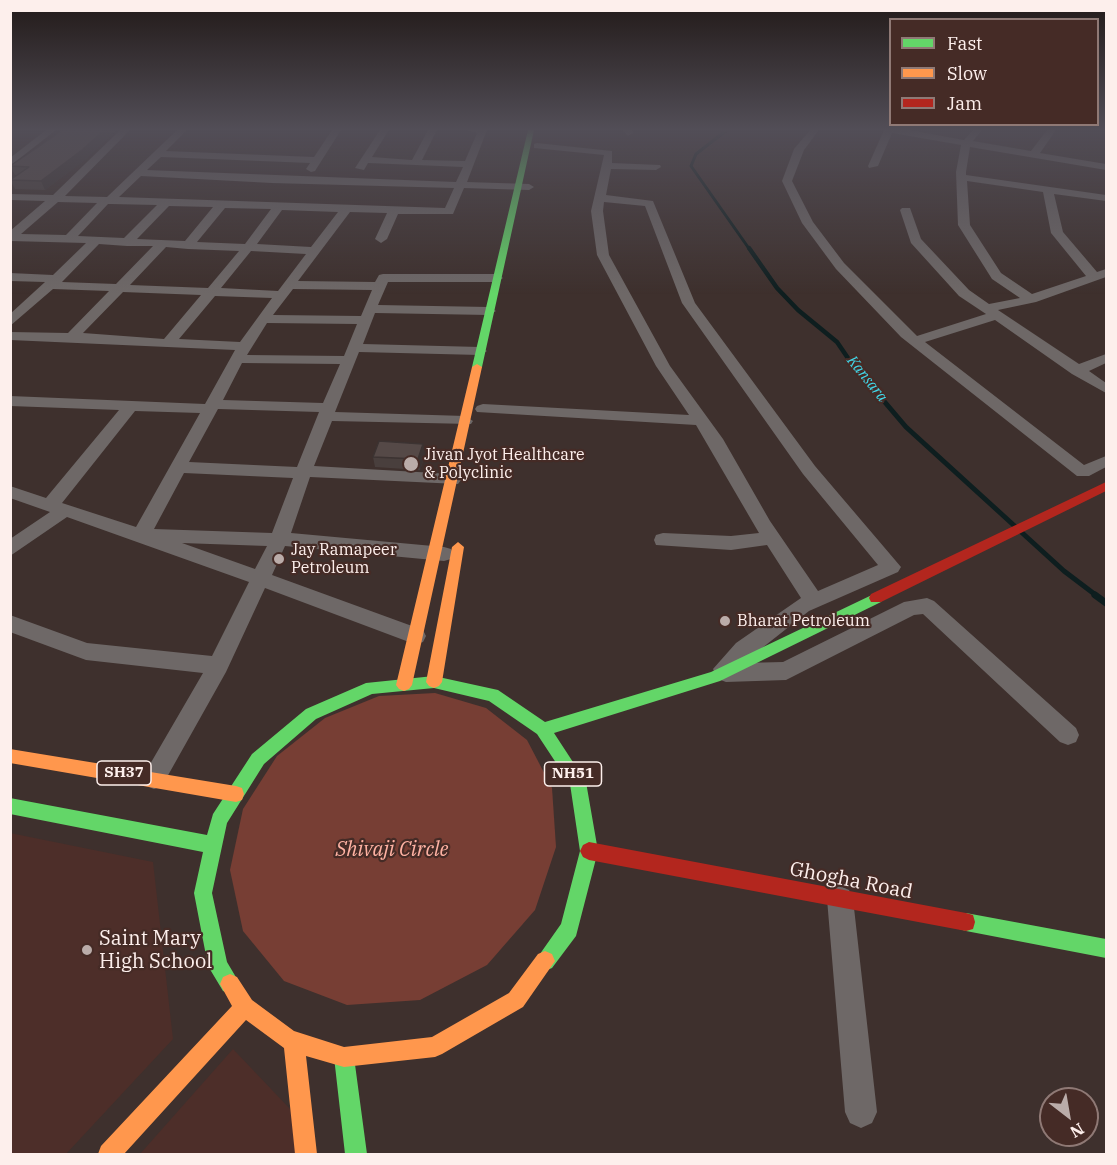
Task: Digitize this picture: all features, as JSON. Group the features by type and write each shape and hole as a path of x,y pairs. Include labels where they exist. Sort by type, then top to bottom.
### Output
{"main road":[{"path":"480,407 480,351 496,278 525,186"},
{"path":"404,685 452,480 480,407 525,186"},
{"path":"543,729 720,675 782,647 1107,486"},
{"path":"434,682 461,532"},
{"name":"NH51","path":"434,682 493,695 543,729 578,782 589,851 569,929 516,1000 435,1047 344,1057 294,1042 245,1007 218,966 203,893 219,820 258,759 311,714 371,688 404,685 434,682"},
{"name":"SH37","path":"10,756 154,778 236,794"},
{"path":"10,806 214,845"},
{"name":"Ghogha Road","path":"589,851 1107,949"},
{"path":"109,1155 245,1007"},
{"path":"294,1042 306,1155"},
{"path":"344,1057 356,1155"}],"street":[{"path":"70,184 55,199 16,227 10,237 314,251"},
{"path":"68,240 125,184"},
{"path":"305,184 309,194 346,209 449,212 460,184"},
{"path":"10,197 278,207 309,194 343,184"},
{"path":"472,184 525,186"},
{"path":"603,184 597,211 603,255 658,357 814,601"},
{"path":"789,184 808,223 840,266 915,341 1083,472 1107,461"},
{"path":"962,184 964,225 996,276 1030,299"},
{"path":"1015,184 1107,198"},
{"path":"915,341 1100,275 1057,233 1048,189"},
{"path":"600,198 649,203 689,303 809,470 891,567 802,606 743,649 720,675"},
{"path":"127,242 165,203"},
{"path":"188,245 221,205"},
{"path":"168,343 248,248 278,207"},
{"path":"141,535 241,352 346,209"},
{"path":"381,239 394,210"},
{"path":"906,210 915,240 964,293 1107,390"},
{"path":"13,316 54,282 96,240"},
{"path":"72,337 162,244"},
{"path":"10,278 119,288 211,292 380,286"},
{"path":"154,778 218,666 279,540 327,412 383,278 496,278"},
{"path":"263,319 489,311"},
{"path":"10,336 168,343 241,352 352,354 480,351"},
{"path":"1077,371 1107,358"},
{"path":"14,405 212,406 327,412 480,407 700,420"},
{"path":"10,549 58,507 131,406"},
{"path":"178,467 452,480"},
{"path":"10,492 141,535 416,636"},
{"path":"141,535 279,540 457,555"},
{"path":"663,540 730,543 772,537"},
{"path":"720,675 786,670 911,607 927,606 1068,735"},
{"path":"10,623 86,651 218,666"},
{"path":"840,899 861,1112"}],"shaded area":[{"name":"Saint Mary High School","path":"10,833 153,862 173,1039 66,1154 11,1154"},
{"path":"233,1049 291,1110 295,1154 140,1154"}],"green space":[{"name":"Shivaji Circle","path":"435,693 486,708 527,740 552,788 556,847 535,910 487,965 420,1000 347,1005 284,981 243,931 230,870 243,809 277,756 325,718 379,696"}],"building":[{"path":"379,441 423,444 418,459 373,457"}],"waterway":[{"name":"Kansara","path":"704,184 750,250"},
{"name":"Kansara","path":"749,248 777,288 798,310 837,342 854,367 884,401"},
{"name":"Kansara","path":"883,400 906,427 1064,571 1097,596"},
{"name":"Kansara","path":"1095,595 1106,603"}],"traffic: fast":[{"path":"477,367 519,184"},
{"path":"543,729 715,677 876,598"},
{"path":"434,682 493,695 543,729 578,782 589,851 569,929 545,961"},
{"path":"230,984 218,966 203,893 219,820 258,759 311,714 371,688 434,682"},
{"path":"10,806 214,845"},
{"path":"966,922 1106,949"},
{"path":"344,1057 356,1154"}],"traffic: slow":[{"path":"404,685 477,367"},
{"path":"434,682 458,547"},
{"path":"10,756 236,794"},
{"path":"230,984 245,1007 289,1040 344,1057 435,1047 516,1000 545,961"},
{"path":"109,1154 245,1007"},
{"path":"294,1042 306,1154"}],"traffic: jam":[{"path":"876,598 1106,486"},
{"path":"589,851 966,922"}],"place":[{"name":"Jivan Jyot Healthcare & Polyclinic","path":"411,464"},
{"name":"Jay Ramapeer Petroleum","path":"279,559"},
{"name":"Bharat Petroleum","path":"725,621"},
{"name":"Saint Mary High School","path":"87,950"}]}
